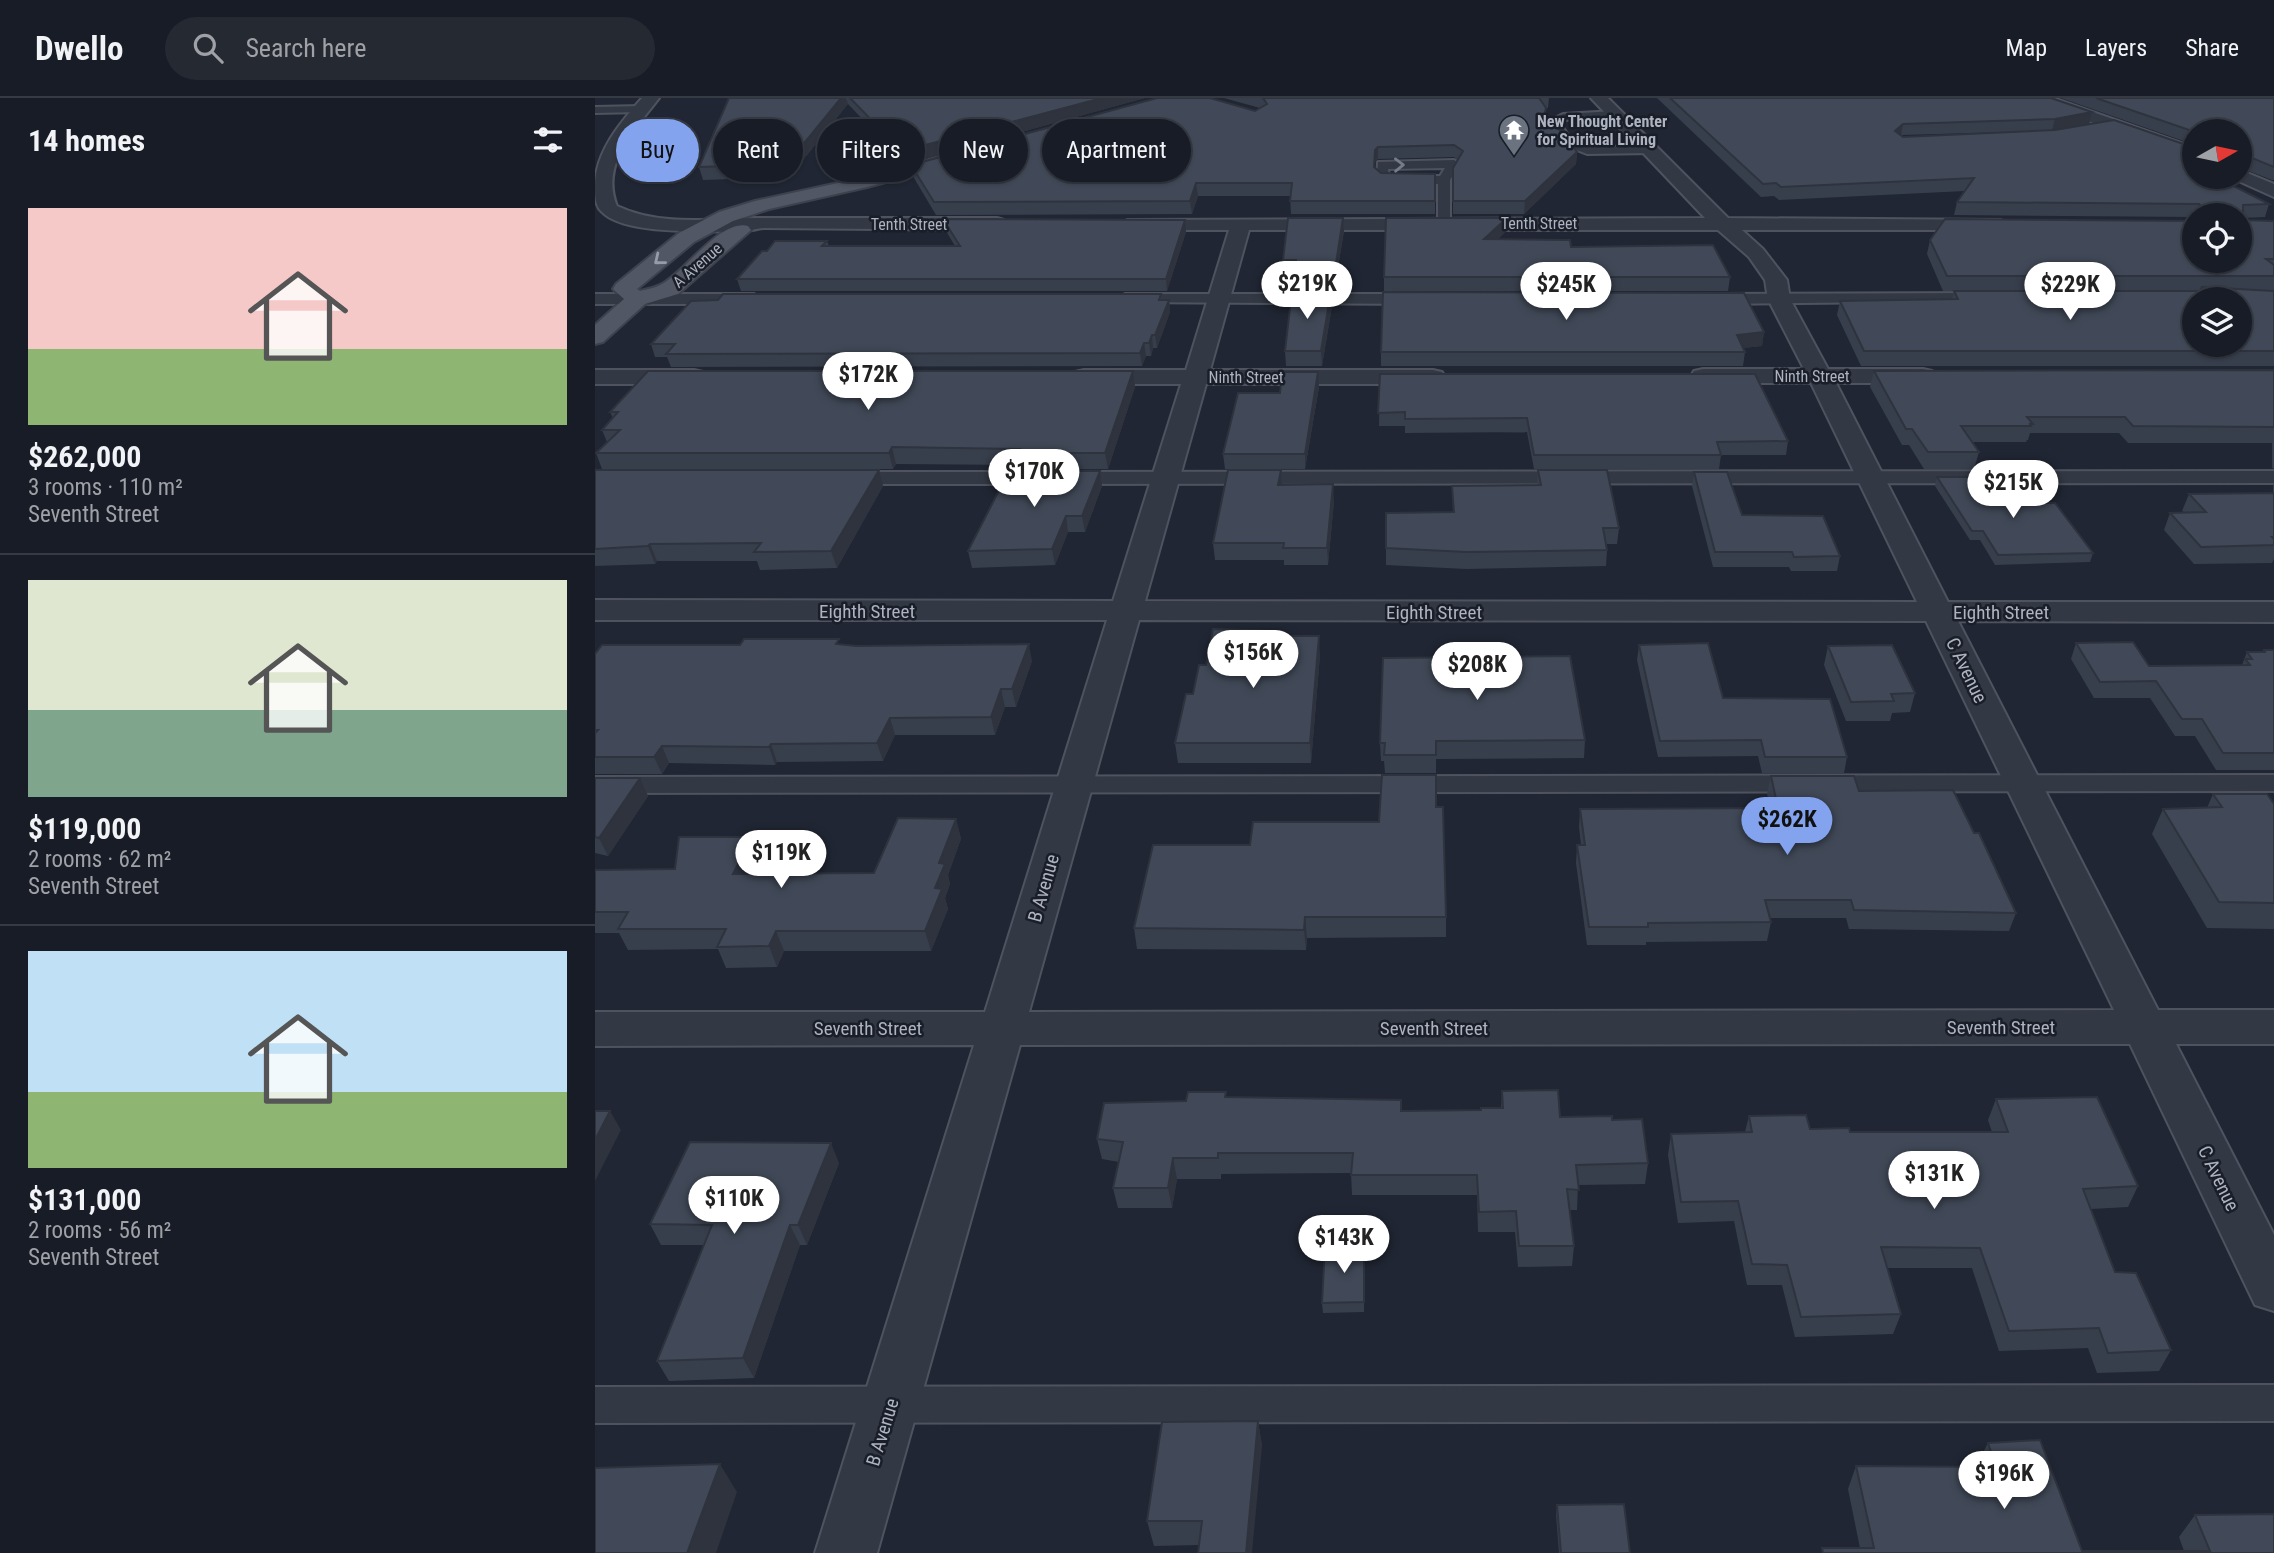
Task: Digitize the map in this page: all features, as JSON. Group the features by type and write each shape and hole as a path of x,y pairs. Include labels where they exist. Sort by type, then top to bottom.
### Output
{"main road":[{"path":"709,224 808,193 853,186 939,162"},
{"name":"A Avenue","path":"595,337 637,299 670,289 712,251 754,224 837,196 853,186"},
{"name":"A Avenue","path":"637,299 624,289 677,245 709,224"}],"street":[{"path":"2038,98 2182,149"},
{"path":"601,207 601,188 606,166 620,126 646,104"},
{"name":"C Avenue","path":"1607,106 1722,222 1747,243 1771,272 1779,288 1779,299 1871,477 2274,1288"},
{"path":"2252,181 2274,191"},
{"name":"Tenth Street","path":"601,207 634,219 709,224 1019,224"},
{"name":"Tenth Street","path":"1116,224 2014,224"},
{"name":"B Avenue","path":"846,1553 1241,224"},
{"name":"Ninth Street","path":"1065,377 1460,376"},
{"name":"Ninth Street","path":"1682,376 1944,376"},
{"path":"595,377 722,377"},
{"name":"Eighth Street","path":"595,610 2274,611"},
{"name":"Seventh Street","path":"595,1028 2274,1027"}],"lane":[{"path":"595,110 646,104"},
{"path":"1607,106 1553,122 1568,142 1591,150 1650,150"},
{"path":"2086,131 2118,125"},
{"path":"1444,180 1383,180 1382,165 1454,164 1444,180 1445,223"},
{"path":"1695,299 1999,298"},
{"path":"595,299 776,299"},
{"path":"1108,299 1429,299"},
{"path":"832,478 2274,477"},
{"path":"595,785 2274,783"},
{"path":"595,1405 2274,1403"}],"building":[{"path":"729,98 841,98 824,119 817,119 817,127 803,145 803,119 720,119"},
{"path":"850,98 1102,98 1023,119 939,119 939,141 925,145 925,119 870,119"},
{"path":"1157,98 1210,98 1255,111 1267,104 1263,98 1539,98 1546,108 1545,112 1577,152 1525,201 1453,201 1453,168 1463,151 1454,145 1378,147 1375,150 1374,167 1381,173 1435,174 1435,201 1290,201 1292,183 1196,183 1190,201 934,202 922,182 925,182 925,161 939,157 939,182 1028,182 1028,133 1042,129 1042,182 1191,182 1191,119 1080,119"},
{"path":"1670,98 2051,98 2092,112 2055,119 1903,124 1895,131 1903,137 2055,130 2114,120 2182,144 2182,189 2240,189 2269,204 1957,202 1974,178 1781,187 1776,183 1763,184"},
{"path":"2096,98 2274,98 2274,167 2252,158 2252,119 2182,119 2182,128"},
{"path":"713,135 713,167 699,167"},
{"path":"1288,218 1343,218 1334,276 1294,276 1296,260 1283,260"},
{"path":"1386,218 1507,218 1484,239 1570,240 1571,247 1713,245 1730,277 1384,277"},
{"path":"943,219 1185,220 1166,279 737,279 762,251 767,251 775,241 827,241 822,246 960,246"},
{"path":"1945,219 2182,221 2182,273 2252,273 2252,220 2274,221 2274,259 2266,259 2274,265 2274,276 1947,276 1930,240"},
{"path":"2252,290 2274,291 2274,351 2252,351"},
{"path":"1292,291 1331,291 1321,351 1285,351"},
{"path":"1954,291 2182,291 2182,351 1864,351 1840,301 1958,299"},
{"path":"1383,292 1744,293 1764,332 1737,335 1745,352 1381,352"},
{"path":"723,294 1161,294 1159,300 1169,300 1155,335 1152,335 1149,343 1144,343 1140,353 666,354 675,344 651,344 691,301 718,300"},
{"path":"2274,370 2274,427 2133,426 2125,417 2027,417 2033,424 2030,424 2031,426 1961,426 1979,452 1928,452 1912,429 1906,429 1874,371"},
{"path":"648,371 1133,371 1105,453 1018,453 1020,449 892,447 889,453 596,453 620,430 602,430 618,412 610,412"},
{"path":"1282,372 1318,372 1305,454 1223,454 1238,393 1280,393"},
{"path":"1380,374 1755,374 1788,441 1717,442 1721,455 1534,455 1527,418 1405,419 1405,412 1378,413"},
{"path":"595,470 879,470 831,551 754,552 761,543 650,544 595,549"},
{"path":"1228,470 1281,470 1278,485 1333,484 1327,548 1283,548 1284,543 1213,543"},
{"path":"1538,470 1607,470 1619,528 1603,528 1607,550 1466,552 1386,548 1386,513 1454,512 1452,486 1541,485"},
{"path":"1009,471 1100,471 1082,516 1066,516 1052,549 968,551"},
{"path":"1694,472 1727,472 1742,515 1823,516 1840,556 1794,557 1792,552 1715,552"},
{"path":"1937,477 1988,477 2005,503 2055,503 2093,553 1998,555 1983,531 1972,531"},
{"path":"2274,493 2274,545 2201,547 2170,513 2206,512 2189,494"},
{"path":"1213,629 1282,631 1281,636 1319,636 1310,743 1175,743 1186,694 1193,694 1199,665 1206,665"},
{"path":"744,639 839,639 836,644 856,646 1029,644 1012,689 1001,689 991,717 890,718 877,743 771,744 769,747 662,746 654,757 595,757 595,733 598,730 595,730 595,654 602,645 740,645"},
{"path":"2133,642 2149,666 2250,665 2245,659 2252,659 2247,652 2274,650 2274,753 2223,753 2202,719 2182,719 2156,681 2100,682 2076,643"},
{"path":"1708,643 1723,698 1830,699 1847,757 1765,757 1761,740 1660,741 1639,645"},
{"path":"1892,645 1915,693 1891,694 1894,701 1851,702 1828,646"},
{"path":"1570,656 1585,740 1436,741 1436,755 1384,755 1385,743 1380,743 1383,658"},
{"path":"1382,775 1436,775 1436,807 1443,807 1446,917 1305,917 1304,930 1134,928 1153,845 1250,845 1253,822 1379,822"},
{"path":"1771,776 1854,776 1859,791 1953,790 1974,833 1979,833 2016,913 1854,910 1851,900 1765,900 1771,922 1648,923 1648,927 1589,927 1577,845 1585,845 1580,809 1778,808"},
{"path":"595,778 640,778 599,838 595,837"},
{"path":"2213,794 2267,794 2274,804 2274,903 2219,902 2163,809 2222,807"},
{"path":"898,818 956,819 939,863 945,864 935,888 942,889 925,931 776,931 769,946 717,947 726,929 618,929 628,912 595,912 595,870 675,869 679,837 752,837 733,874 874,873"},
{"path":"1558,1090 1560,1117 1612,1116 1612,1120 1642,1119 1648,1163 1576,1165 1579,1190 1567,1189 1574,1246 1519,1246 1516,1211 1479,1212 1477,1175 1351,1175 1353,1153 1218,1153 1218,1158 1173,1158 1168,1188 1113,1188 1123,1142 1097,1139 1104,1103 1186,1101 1188,1092 1226,1092 1225,1097 1401,1100 1401,1111 1503,1108 1502,1091"},
{"path":"2097,1097 2138,1186 2083,1189 2115,1272 2136,1273 2171,1350 2108,1353 2099,1328 2009,1331 1980,1248 1881,1247 1901,1314 1801,1317 1787,1265 1752,1264 1738,1201 1681,1202 1671,1134 1752,1132 1749,1116 1806,1115 1810,1129 1849,1128 1850,1132 2008,1132 1996,1099"},
{"path":"595,1111 610,1111 595,1140"},
{"path":"690,1142 831,1143 798,1225 790,1225 743,1358 657,1361 712,1225 650,1224"},
{"path":"1325,1246 1364,1246 1364,1302 1322,1303"},
{"path":"1258,1421 1246,1553 1198,1553 1202,1521 1147,1521 1162,1422"},
{"path":"2040,1440 2082,1551 2210,1551 2195,1515 2274,1514 2274,1553 1823,1553 1822,1548 1874,1548 1856,1466 1996,1467 1988,1443"},
{"path":"720,1464 687,1553 595,1553 595,1468"},
{"path":"1624,1504 1630,1553 1561,1553 1557,1505"}],"place":[{"name":"New Thought Center for Spiritual Living","path":"1514,157"}]}
